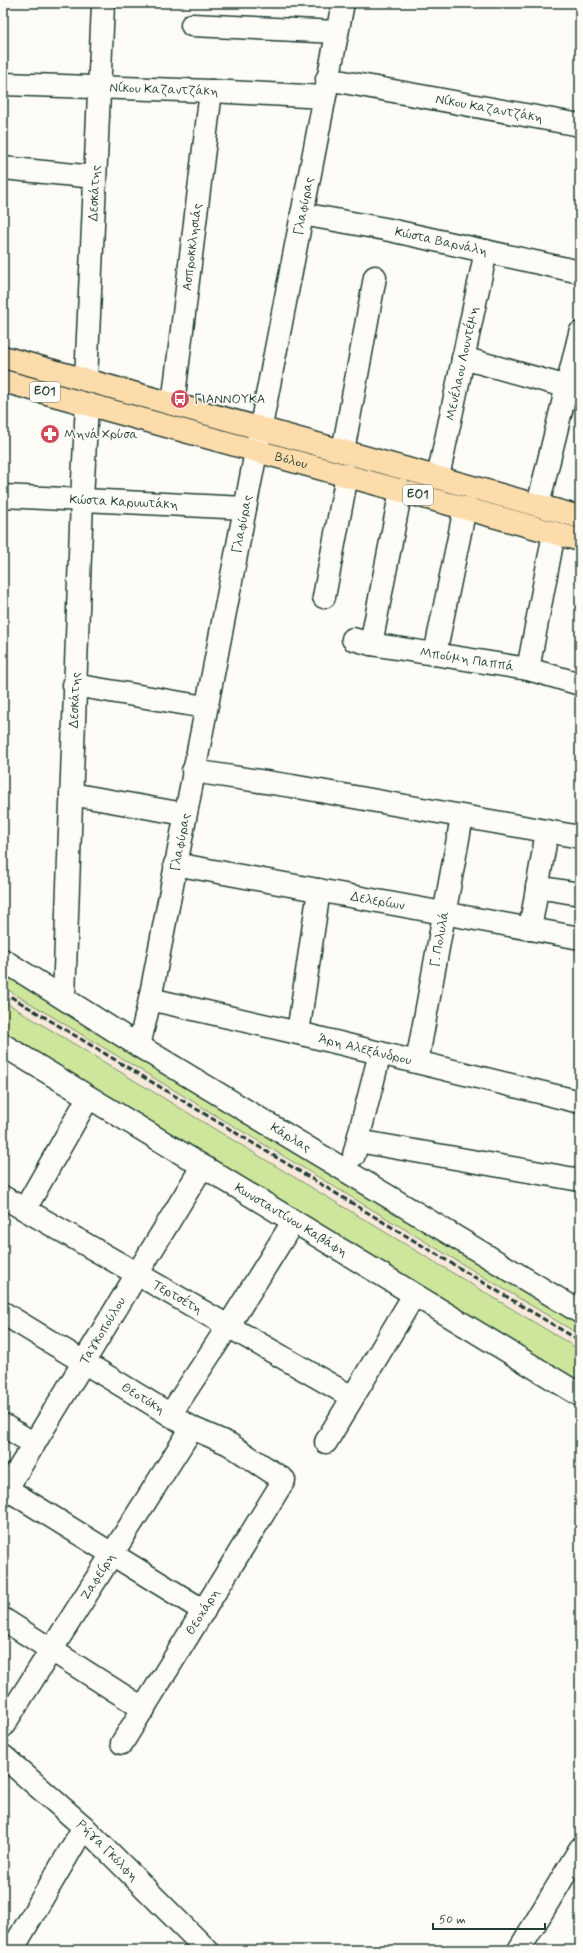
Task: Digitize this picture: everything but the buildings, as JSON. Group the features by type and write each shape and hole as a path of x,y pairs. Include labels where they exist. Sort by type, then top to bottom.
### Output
{"main road":[{"name":"Βόλου","path":"3,358 580,517"},
{"name":"Βόλου","path":"3,381 580,540"}],"street":[{"name":"Γλαφύρας","path":"139,1046 150,999 184,814 257,450 343,3"},
{"name":"Δεσκάτης","path":"86,380 103,6"},
{"path":"192,25 337,32"},
{"name":"Νίκου Καζαντζάκη","path":"3,84 211,91 326,88 580,126"},
{"name":"Ασπροκκλησιάς","path":"173,404 211,91"},
{"path":"3,168 95,177"},
{"name":"Κώστα Βαρνάλη","path":"302,214 486,251 580,272"},
{"name":"Μενέλαου Λουντέμη","path":"438,477 462,358 486,251"},
{"path":"344,451 375,277"},
{"path":"538,505 568,387 580,332"},
{"path":"462,358 568,387"},
{"name":"Δεσκάτης","path":"64,997 74,684 87,404"},
{"path":"324,597 347,475"},
{"name":"Μπούμη Παππά","path":"401,490 362,642 528,669 580,684"},
{"name":"Κώστα Καρυωτάκη","path":"3,496 245,508"},
{"path":"435,654 465,508"},
{"path":"528,669 554,533"},
{"path":"74,684 205,707"},
{"path":"193,771 292,786 580,837"},
{"path":"71,794 184,814"},
{"name":"Γ. Πολυλά","path":"417,1062 462,817"},
{"path":"530,929 547,832"},
{"name":"Δελερίων","path":"175,864 580,938"},
{"path":"537,886 580,894"},
{"path":"298,1033 319,890"},
{"name":"Κάρλας","path":"3,960 64,997 139,1046 580,1312"},
{"name":"Άρη Αλεξάνδρου","path":"150,999 298,1033 580,1102"},
{"name":"Κωνσταντίνου Καβάφη","path":"3,1045 88,1098 580,1395"},
{"path":"349,1172 380,1053"},
{"path":"25,1209 88,1098"},
{"path":"358,1141 580,1180"},
{"name":"Ταγκοπούλου","path":"5,1492 202,1167"},
{"name":"Τερτσέτη","path":"3,1197 229,1325 352,1397"},
{"path":"170,1415 229,1325 293,1222"},
{"path":"326,1442 414,1295"},
{"name":"Θεοτόκη","path":"3,1314 192,1428 229,1444 284,1480"},
{"path":"3,1425 34,1444"},
{"name":"Ζαφείρη","path":"3,1726 111,1553 192,1428"},
{"name":"Θεοχάρη","path":"122,1744 284,1480"},
{"path":"5,1492 111,1553 204,1611"},
{"path":"3,1619 51,1648 144,1709"},
{"name":"Ρήγα Γκόλφη","path":"3,1756 84,1827 208,1950"},
{"path":"12,1950 84,1827"},
{"path":"519,1950 580,1849"}],"shaded area":[{"path":"3,987 580,1335 580,1350 3,1001"}],"green space":[{"path":"3,966 580,1318 580,1335 3,987"},
{"path":"3,1001 580,1350 580,1384 3,1035"}],"railway":[{"path":"3,992 580,1341"}],"place":[{"name":"ΓΙΑΝΝΟΥΚΑ","path":"180,399"},
{"name":"Μηνά Χρύσα","path":"50,434"}]}
